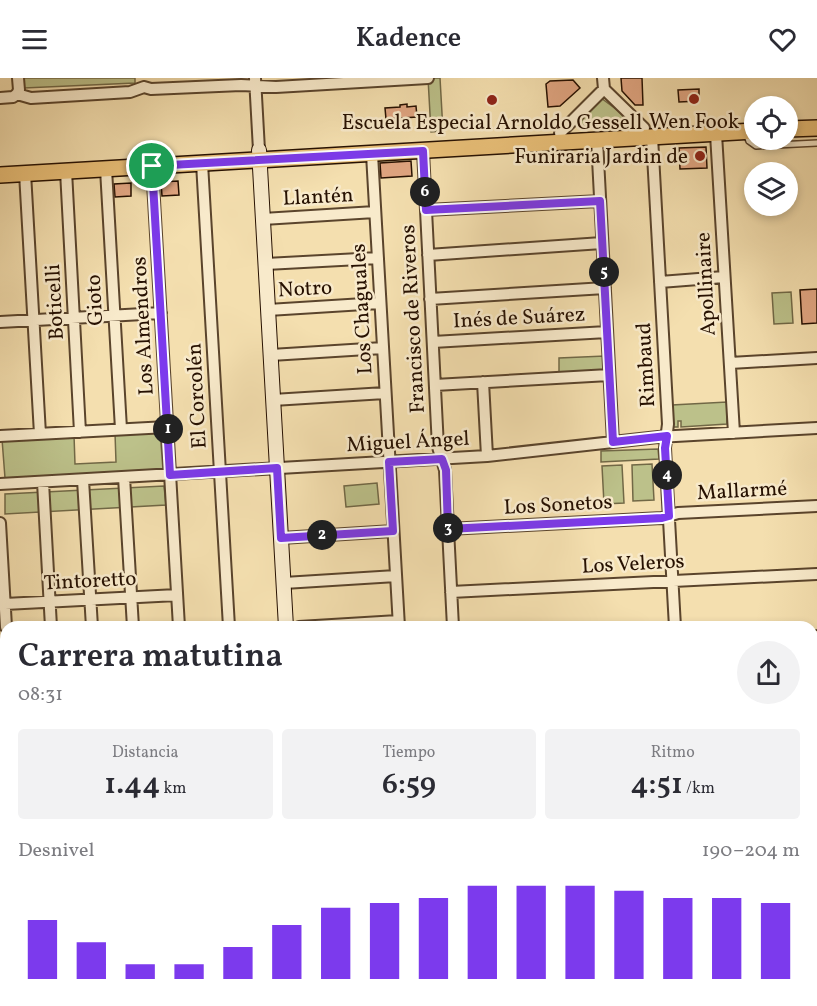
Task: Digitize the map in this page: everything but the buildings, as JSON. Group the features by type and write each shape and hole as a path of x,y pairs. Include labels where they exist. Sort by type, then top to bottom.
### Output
{"main road":[{"path":"798,119 817,118"},
{"path":"0,165 260,155 372,154 597,140 648,133 744,128"},
{"path":"798,129 817,128"},
{"path":"0,175 202,163 260,155 560,133 716,134 744,129"}],"street":[{"path":"0,98 13,97 17,94 18,78"},
{"path":"17,94 31,98 130,92 142,82 150,89 196,82 255,82 276,87 428,78"},
{"path":"255,82 286,621"},
{"path":"560,133 603,84 648,133"},
{"name":"Rimbaud","path":"648,133 668,424 665,448 675,621"},
{"name":"Apollinaire","path":"716,134 734,433"},
{"path":"597,140 613,442"},
{"name":"Francisco de Riveros","path":"423,151 438,447 446,470 453,621"},
{"name":"Los Chaguales","path":"372,154 399,621"},
{"name":"El Corcolén","path":"202,163 229,621"},
{"name":"Los Almendros","path":"152,166 179,621"},
{"name":"Gioto","path":"106,169 121,429"},
{"name":"Boticelli","path":"66,171 80,432"},
{"path":"25,173 40,434"},
{"path":"426,210 600,201"},
{"name":"Llantén","path":"263,219 375,212"},
{"path":"428,255 602,243"},
{"path":"266,264 378,258"},
{"path":"660,282 724,277"},
{"path":"430,299 604,288"},
{"name":"Notro","path":"268,310 380,303"},
{"path":"0,322 161,313"},
{"name":"Inés de Suárez","path":"432,342 607,332"},
{"path":"271,354 383,348"},
{"path":"729,363 817,358"},
{"path":"435,385 609,375"},
{"path":"483,382 487,456"},
{"path":"273,400 386,393"},
{"path":"0,436 167,427"},
{"name":"Miguel Ángel","path":"0,484 487,456 667,436 817,428"},
{"path":"124,477 133,621"},
{"path":"83,480 92,621"},
{"path":"43,482 51,621"},
{"name":"Mallarmé","path":"669,516 678,513 817,506"},
{"name":"Los Sonetos","path":"448,529 669,516"},
{"path":"0,523 6,621"},
{"path":"281,538 393,531"},
{"name":"Los Veleros","path":"452,592 817,574"},
{"path":"284,583 396,576"},
{"name":"Tintoretto","path":"5,604 177,595"}],"lane":[{"path":"798,144 817,143"}],"green space":[{"path":"23,78 135,78 135,83 24,88"},
{"path":"428,78 440,78 443,131 431,132"},
{"path":"601,98 632,121 632,123 575,126"},
{"path":"791,292 793,323 774,324 772,293"},
{"path":"605,356 606,372 559,374 559,358"},
{"path":"727,402 727,424 681,427 681,421 678,421 678,427 673,427 672,405"},
{"path":"160,430 163,470 5,478 2,439 74,435 75,464 116,462 115,433"},
{"path":"658,449 659,459 601,462 601,451"},
{"path":"652,464 654,500 633,501 632,465"},
{"path":"622,465 624,503 604,504 602,466"},
{"path":"377,483 379,504 346,507 344,486"},
{"path":"164,486 166,505 5,514 5,494"}],"place":[{"name":"Wen Fook","path":"694,99"},
{"name":"Escuela Especial Arnoldo Gessell","path":"492,100"},
{"name":"Funiraria Jardin de","path":"700,156"}],"route":[{"path":"423,151 426,210 600,201 613,442 667,436 665,448 669,516 448,529 446,470 442,459 389,462 393,531 281,538 277,468 170,475 152,166 423,151"}]}
